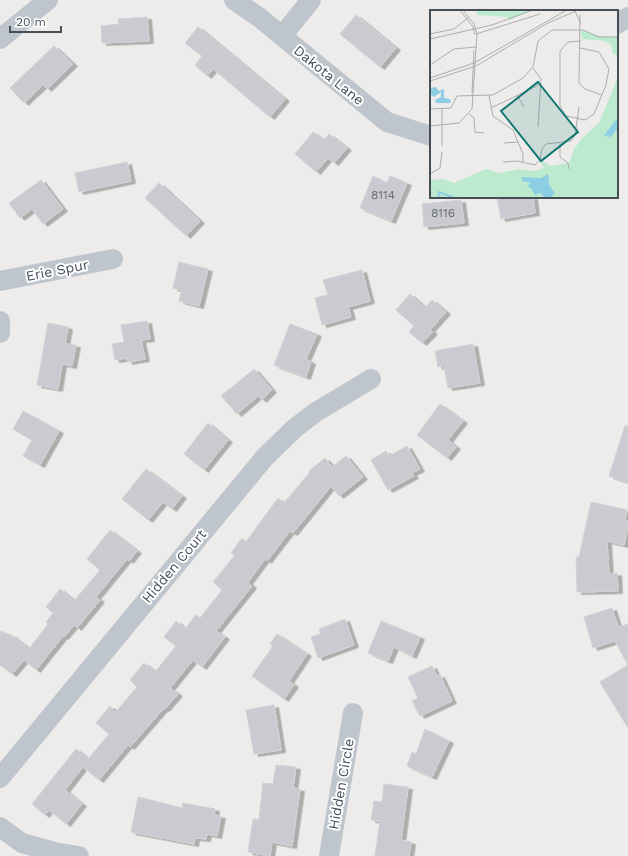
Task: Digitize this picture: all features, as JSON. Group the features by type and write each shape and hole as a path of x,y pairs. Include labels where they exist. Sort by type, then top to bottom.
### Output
{"street":[{"path":"0,39 48,0"},
{"name":"Dakota Lane","path":"234,0 282,36 387,122 430,136"},
{"path":"282,36 311,0"},
{"path":"618,23 628,17"},
{"name":"Erie Spur","path":"0,282 113,259"},
{"path":"0,321 0,333"},
{"name":"Hidden Court","path":"0,778 265,457 295,428 316,412 371,379"},
{"name":"Hidden Circle","path":"329,856 353,712"},
{"path":"0,827 22,843 54,852 79,856"}],"building":[{"path":"356,15 396,48 380,67 340,34"},
{"path":"147,17 149,41 102,43 101,26 119,24 118,19"},
{"path":"198,27 285,99 270,117 213,69 207,76 195,65 202,56 185,43"},
{"path":"54,46 73,64 47,89 43,85 24,103 10,88"},
{"path":"313,132 324,140 329,134 347,148 334,163 328,158 316,172 295,154"},
{"path":"127,162 131,181 79,192 75,173"},
{"path":"373,176 387,183 390,176 407,183 391,221 360,208"},
{"path":"41,180 63,209 43,224 32,209 20,218 9,203"},
{"path":"159,183 200,221 186,236 145,198"},
{"path":"497,198 533,198 535,213 501,219"},
{"path":"461,200 464,223 424,227 422,204"},
{"path":"179,262 208,269 199,306 179,301 182,290 173,288"},
{"path":"362,270 370,301 348,307 351,317 322,325 315,298 328,295 323,280"},
{"path":"410,294 425,308 432,300 446,312 430,330 433,332 422,343 409,332 414,326 396,310"},
{"path":"147,321 150,339 141,340 145,359 128,362 127,358 115,360 112,344 124,342 121,325"},
{"path":"48,323 68,327 65,344 76,345 72,366 62,364 58,389 37,385"},
{"path":"290,324 317,334 306,359 311,362 306,377 274,365"},
{"path":"473,344 480,383 448,388 444,366 438,367 435,351"},
{"path":"254,369 272,390 262,400 258,396 237,414 221,396"},
{"path":"440,404 463,421 448,440 456,447 447,458 417,435"},
{"path":"23,411 59,431 40,465 23,456 32,440 13,429"},
{"path":"208,423 228,440 204,470 184,454"},
{"path":"625,426 628,426 628,482 609,476"},
{"path":"407,446 420,469 412,473 414,476 388,490 371,460 386,451 389,456"},
{"path":"346,456 363,477 339,496 331,486 293,533 290,531 267,561 265,559 248,582 252,586 216,631 225,637 202,667 193,660 170,688 178,694 130,747 128,745 99,780 83,767 65,790 82,804 66,824 49,810 45,815 32,804 76,749 88,759 109,734 96,723 110,706 116,712 137,687 130,680 144,663 155,672 176,646 164,637 176,621 185,629 196,615 200,618 222,590 213,582 235,555 231,553 242,538 246,542 278,498 284,503 310,472 309,471 325,458 332,467"},
{"path":"146,469 182,496 172,509 163,502 148,520 122,499"},
{"path":"591,502 627,510 625,520 628,521 628,527 624,545 607,541 609,574 617,573 618,591 577,592 576,557 579,557"},
{"path":"110,530 137,551 129,561 127,559 96,597 100,600 77,628 74,625 64,637 63,636 36,670 24,660 12,674 0,665 0,631 13,636 29,649 48,624 46,622 53,613 46,607 60,589 74,601 100,570 87,559"},
{"path":"612,608 618,627 628,624 628,665 615,641 593,648 584,617"},
{"path":"345,619 354,645 318,658 311,637 321,634 319,629"},
{"path":"381,621 420,637 412,656 394,647 388,661 368,653"},
{"path":"277,634 307,654 289,681 294,685 284,699 252,676 273,646 270,644"},
{"path":"628,665 628,728 600,682"},
{"path":"432,666 437,676 440,675 452,701 420,716 412,701 418,698 408,677"},
{"path":"274,705 281,750 254,754 246,710"},
{"path":"425,729 449,741 432,777 407,766 412,752 416,754"},
{"path":"276,765 296,767 293,788 300,789 292,846 272,842 270,856 248,852 253,819 259,820 263,783 273,784"},
{"path":"384,784 408,787 401,840 411,842 409,856 375,856 380,821 371,820 374,801 382,802"},
{"path":"138,797 182,808 183,803 215,809 214,815 221,816 217,836 207,834 206,839 195,838 194,844 131,832"}]}
